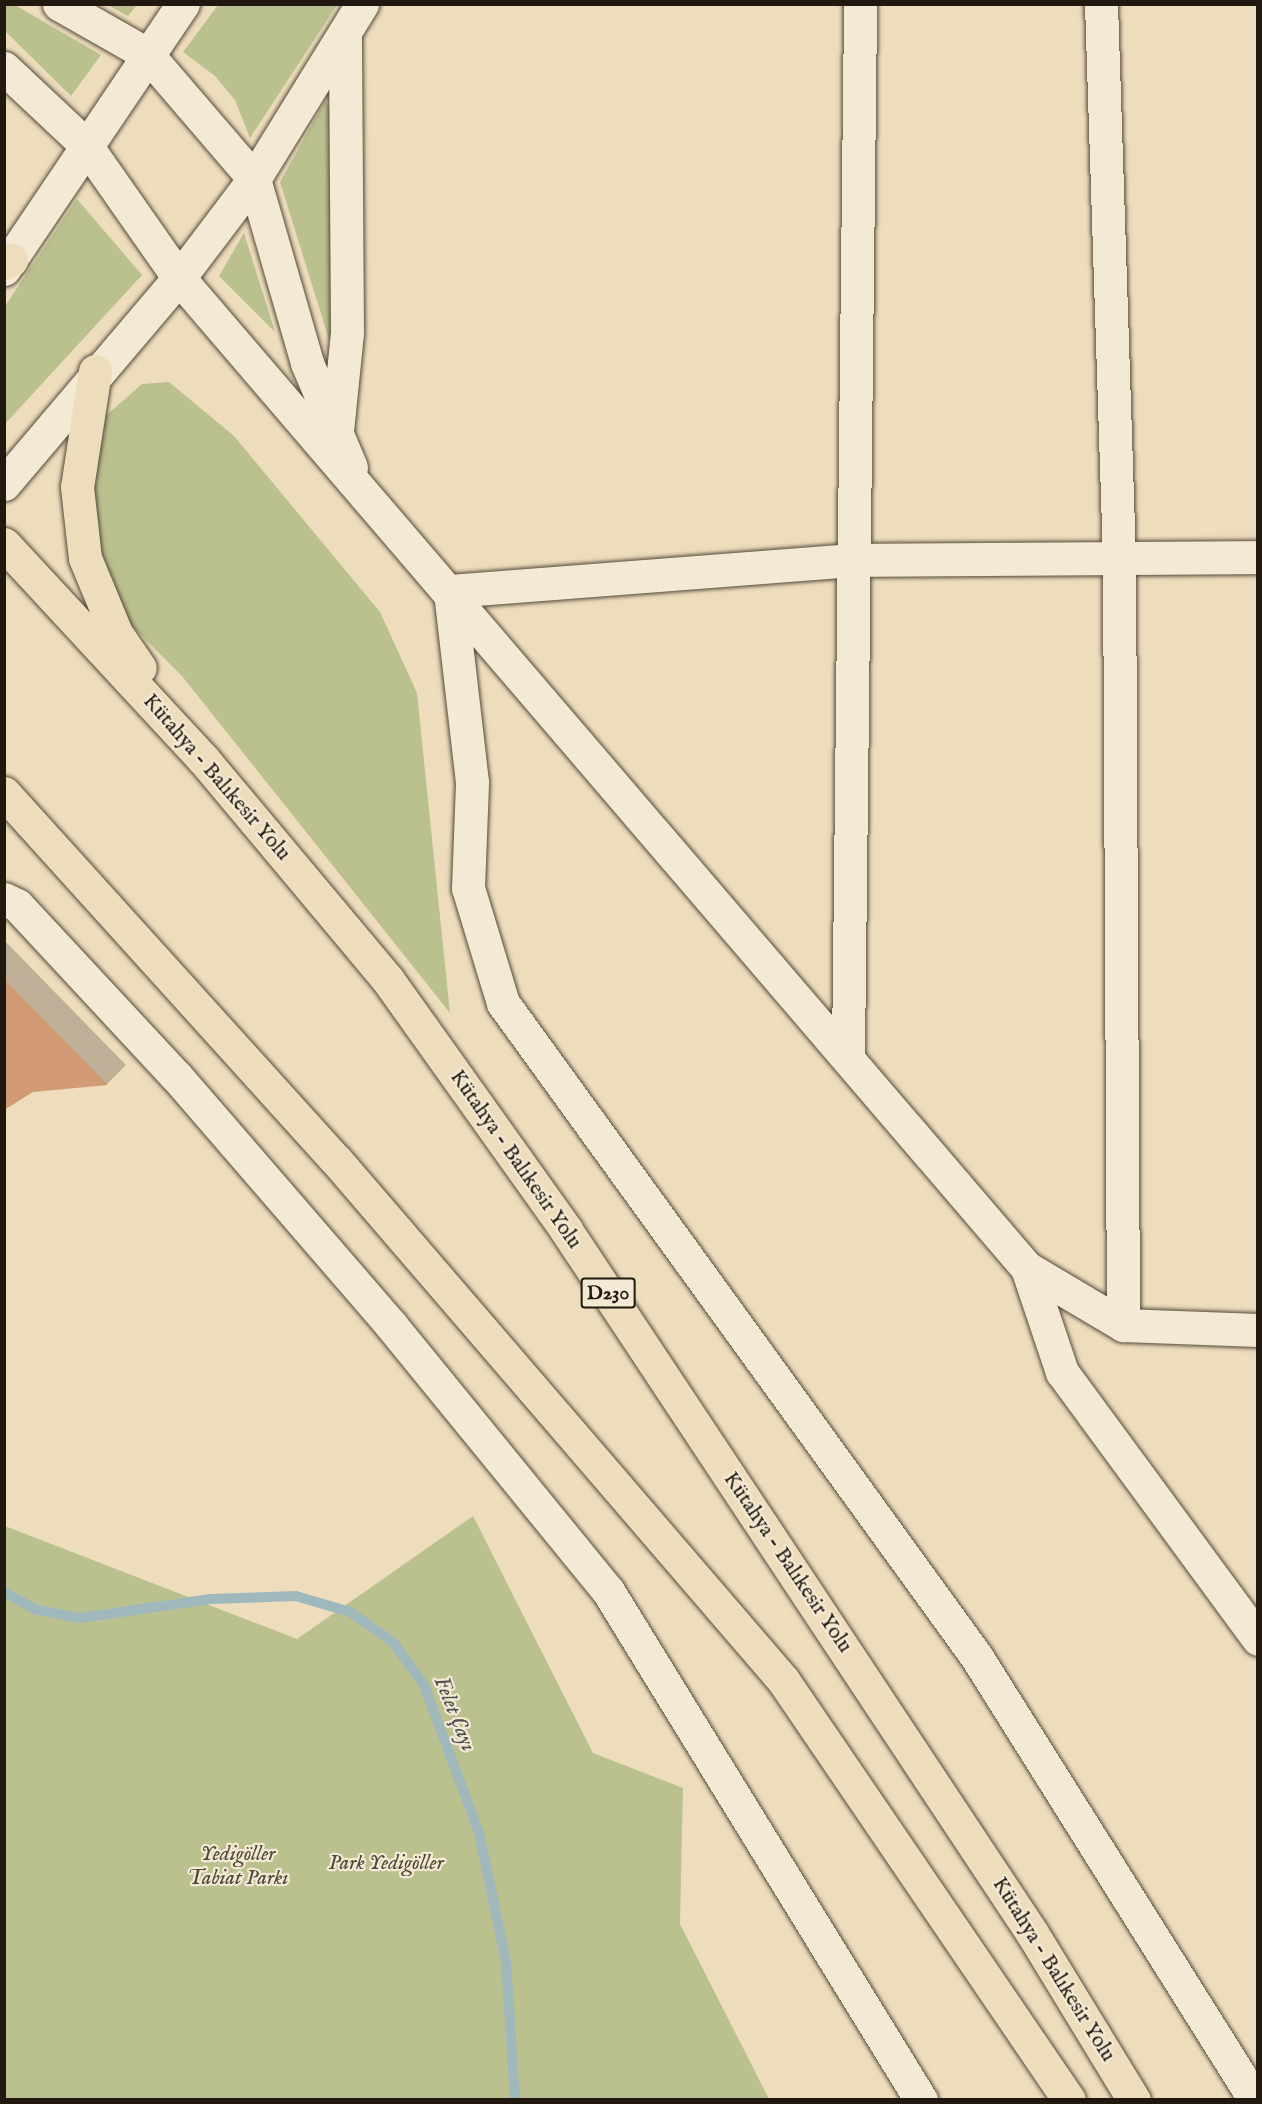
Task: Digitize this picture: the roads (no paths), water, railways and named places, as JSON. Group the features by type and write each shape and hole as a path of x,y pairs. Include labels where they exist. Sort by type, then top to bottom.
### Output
{"highway":[{"path":"95,371 77,487 85,558 117,633 204,760"},
{"name":"Kütahya - Balıkesir Yolu","path":"4,544 204,760 387,980 566,1230 1032,1933 1134,2100"},
{"path":"4,793 374,1203 783,1680 1069,2100"}],"street":[{"path":"59,4 147,54 254,179 307,363 365,499"},
{"path":"7,264 85,144 183,4"},
{"path":"848,1053 856,560 860,4"},
{"path":"1101,4 1119,558 1123,1325"},
{"path":"4,484 95,371 179,278 254,179 353,18"},
{"path":"337,433 347,333 353,18"},
{"path":"4,68 85,144 179,278 365,499 450,591 848,1053 1027,1268 1123,1325 1257,1330"},
{"path":"450,591 856,560 1257,557"},
{"path":"450,591 472,782 468,888 503,1004 976,1656 1255,2100"},
{"path":"9,902 177,1077 391,1325 608,1592 921,2100"},
{"path":"1027,1268 1062,1372 1257,1639"}],"waterway":[{"name":"Felet Çayı","path":"4,1592 37,1610 80,1618 211,1599 296,1596 350,1612 393,1642 424,1685 479,1833 506,1961 515,2100"}],"park label":[{"name":"Park Yedigöller","path":"386,1864"},
{"name":"Yedigöller Tabiat Parkı","path":"238,1867"}]}
